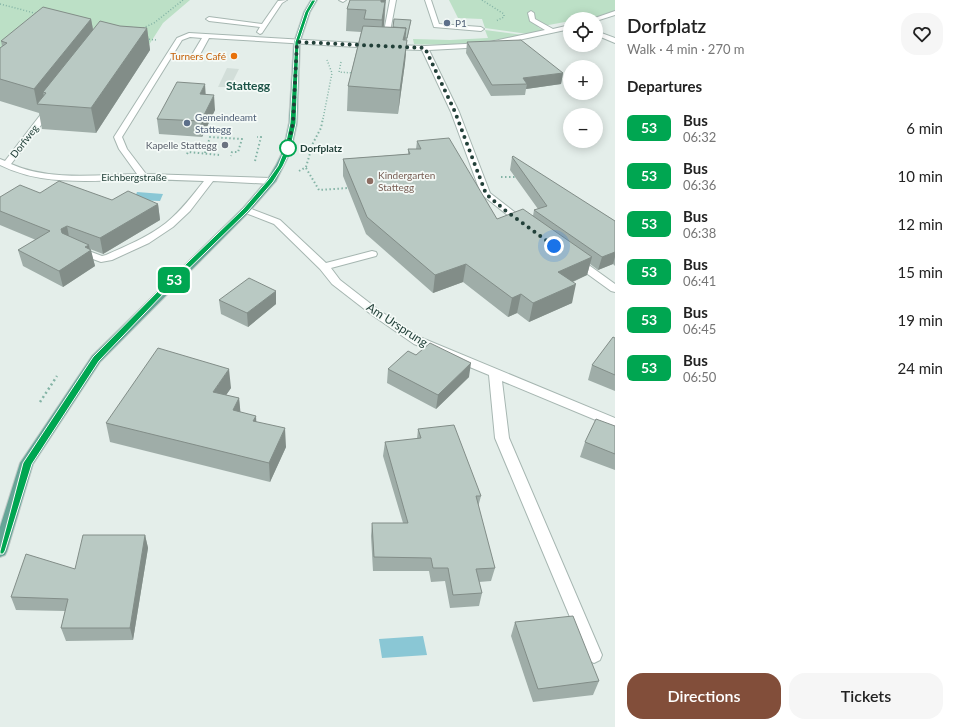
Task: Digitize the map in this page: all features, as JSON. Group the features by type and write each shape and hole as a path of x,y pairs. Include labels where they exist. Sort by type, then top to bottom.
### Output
{"main road":[{"path":"0,551 27,463 96,359 246,210 271,181 280,166 287,151 293,123 297,42 307,12 314,0"}],"street":[{"path":"256,39 280,2 284,0"},
{"path":"384,46 393,0"},
{"path":"428,0 436,26 481,28"},
{"path":"603,17 615,13"},
{"path":"531,17 552,31"},
{"path":"209,19 264,26"},
{"path":"143,177 123,149 118,137 179,39 189,35 425,48 485,45 563,29"},
{"path":"194,58 207,36"},
{"path":"603,36 615,41"},
{"path":"425,48 455,112 486,194 506,211 532,229"},
{"name":"Dorfweg","path":"2,166 54,102"},
{"name":"Eichbergstraße","path":"2,166 18,170 62,176 210,178 271,181"},
{"path":"70,246 101,259 108,258 145,241 170,224 187,209 210,178"},
{"name":"Am Ursprung","path":"246,210 277,222 324,267 336,282 376,313 418,341 615,423"},
{"path":"564,252 615,289"},
{"path":"324,267 372,254"},
{"path":"495,374 502,438 594,655"}],"path":[{"path":"141,29 154,23 183,0"},
{"path":"482,0 504,14 504,17 494,22"},
{"path":"0,4 40,15"},
{"path":"143,34 146,39 177,42"},
{"path":"341,59 339,72 356,73"},
{"path":"247,180 262,137 257,137"},
{"path":"205,153 210,138 242,139 238,152 232,152 230,156"},
{"path":"187,154 188,152 220,155"},
{"path":"280,166 306,167 319,190 348,188"}],"shaded area":[{"path":"227,68 239,69 230,87 218,87"}],"green space":[{"path":"0,0 190,0 163,23 147,48 0,58"},
{"path":"449,0 615,0 615,11 603,15 603,12 563,12 563,22 538,27 543,30 528,34 485,28 482,19 458,18"},
{"path":"485,30 524,35 497,40 456,44 414,44 413,39 450,40 488,38"}],"water":[{"path":"137,192 163,194 160,201 134,200"},
{"path":"423,636 427,655 382,658 379,639"}],"building":[{"path":"350,0 381,0 381,2 385,2 382,20 364,19 366,10 347,9"},
{"path":"43,7 91,19 34,89 0,79 0,48 7,43 1,41"},
{"path":"394,19 411,20 407,38 405,38 406,28 393,27"},
{"path":"100,21 120,26 147,28 91,108 37,104 46,93 43,92"},
{"path":"363,26 406,28 403,40 407,40 400,90 348,86"},
{"path":"521,40 563,73 523,78 527,84 492,85 467,42"},
{"path":"177,82 205,84 200,94 214,95 201,121 157,119"},
{"path":"449,138 497,219 523,209 592,257 558,272 576,284 533,303 521,294 512,298 466,264 435,275 367,217 343,159 410,154 408,149 421,149 417,141"},
{"path":"513,156 615,221 615,252 602,257 534,210 547,206 512,157"},
{"path":"59,181 112,200 128,191 158,204 100,238 67,226 61,229 62,233 89,245 85,247 91,250 59,271 18,250 50,231 0,211 0,197 20,185 40,193"},
{"path":"249,278 276,291 247,313 219,300"},
{"path":"613,337 615,338 615,375 592,365"},
{"path":"430,343 471,363 438,395 388,369 408,351 416,355"},
{"path":"158,348 229,369 213,392 239,398 233,410 256,416 253,421 285,428 269,463 106,423"},
{"path":"596,419 615,426 615,454 585,442"},
{"path":"454,425 481,496 476,496 495,568 476,569 482,593 453,595 448,568 433,568 431,558 374,557 372,523 408,523 385,442 421,438 418,429"},
{"path":"83,535 145,535 130,628 61,628 68,599 11,597 26,554 75,569"},
{"path":"573,616 599,681 538,689 515,622"}],"bus line":[{"name":"53","path":"0,551 27,463 96,359 246,210 271,181 280,166 287,151 293,123 297,42 307,12 314,0"}],"place":[{"name":"P1","path":"447,23"},
{"name":"Turners Café","path":"234,56"},
{"name":"Gemeindeamt Stattegg","path":"187,123"},
{"name":"Kapelle Stattegg","path":"225,145"},
{"name":"Dorfplatz","path":"288,148"},
{"name":"Kindergarten Stattegg","path":"370,181"}],"district":[{"name":"Stattegg","path":"248,86"}],"route":[{"path":"288,148 287,151 293,123 297,42 425,48 455,112 486,194 506,211 554,246"}]}
